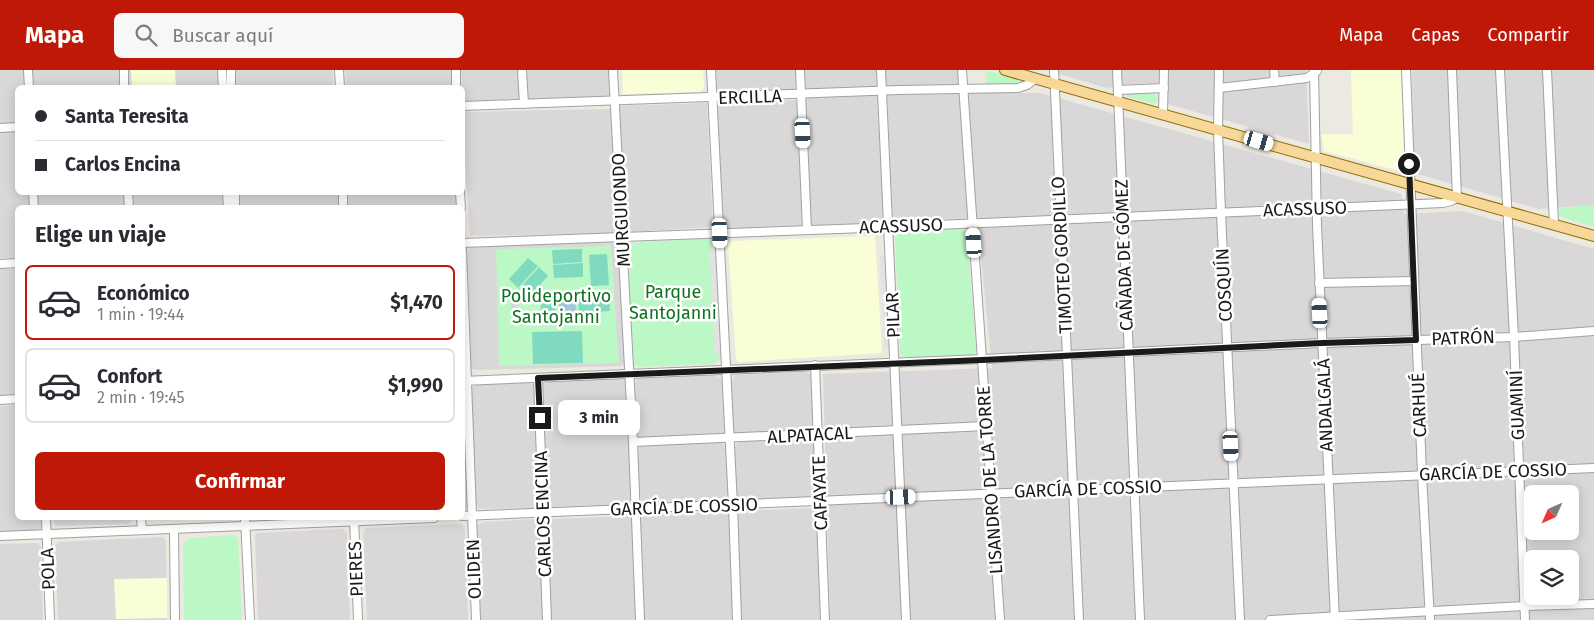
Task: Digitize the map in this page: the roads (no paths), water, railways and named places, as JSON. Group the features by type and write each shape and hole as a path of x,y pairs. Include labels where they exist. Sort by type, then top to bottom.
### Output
{"main road":[{"path":"1005,70 1594,236"}],"street":[{"path":"28,70 29,85"},
{"path":"124,70 124,85"},
{"path":"222,70 223,85"},
{"path":"231,70 231,85"},
{"path":"339,70 340,85"},
{"path":"456,70 456,85"},
{"path":"522,70 524,104"},
{"name":"MURGUIONDO","path":"613,70 630,374 640,620"},
{"path":"711,70 730,438 736,620"},
{"path":"800,70 807,229"},
{"name":"PILAR","path":"881,70 906,620"},
{"name":"LISANDRO DE LA TORRE","path":"962,70 1000,620"},
{"name":"TIMOTEO GORDILLO","path":"1054,70 1079,620"},
{"name":"CAÑADA DE GÓMEZ","path":"1117,70 1140,620"},
{"path":"1163,114 1164,70"},
{"name":"COSQUÍN","path":"1219,70 1218,130 1221,213 1240,620"},
{"path":"1274,70 1275,82"},
{"name":"CARHUÉ","path":"1406,70 1409,183 1430,620"},
{"path":"1452,70 1458,198"},
{"name":"GUAMINÍ","path":"1500,70 1514,336 1525,620"},
{"path":"1547,70 1554,224"},
{"path":"1219,88 1306,78 1315,71"},
{"name":"ANDALGALÁ","path":"1315,71 1316,209 1335,618"},
{"name":"ERCILLA","path":"465,106 1018,88 1027,85 1035,79"},
{"path":"1118,90 1164,88"},
{"path":"0,128 15,127"},
{"name":"ACASSUSO","path":"465,243 1411,205 1443,203 1458,198"},
{"path":"0,264 15,263"},
{"path":"1319,283 1414,280"},
{"name":"PATRÓN","path":"465,381 982,360 1594,331"},
{"name":"CAFAYATE","path":"814,366 825,620"},
{"name":"CARLOS ENCINA","path":"538,378 547,620"},
{"name":"OLIDEN","path":"465,381 476,620"},
{"path":"0,400 15,399"},
{"name":"ALPATACAL","path":"633,442 986,426"},
{"name":"GARCÍA DE COSSIO","path":"465,516 1594,468"},
{"name":"POLA","path":"46,520 50,620"},
{"path":"141,520 142,530"},
{"path":"0,536 174,529 246,522 319,520"},
{"name":"PIERES","path":"355,520 358,620"},
{"path":"246,522 250,620"},
{"path":"174,529 175,620"},
{"path":"1270,620 1594,604"}],"water":[{"path":"575,292 577,317 560,318 558,293"}],"park label":[{"name":"Parque Santojanni","path":"673,302"},
{"name":"Polideportivo Santojanni","path":"556,306"}]}
